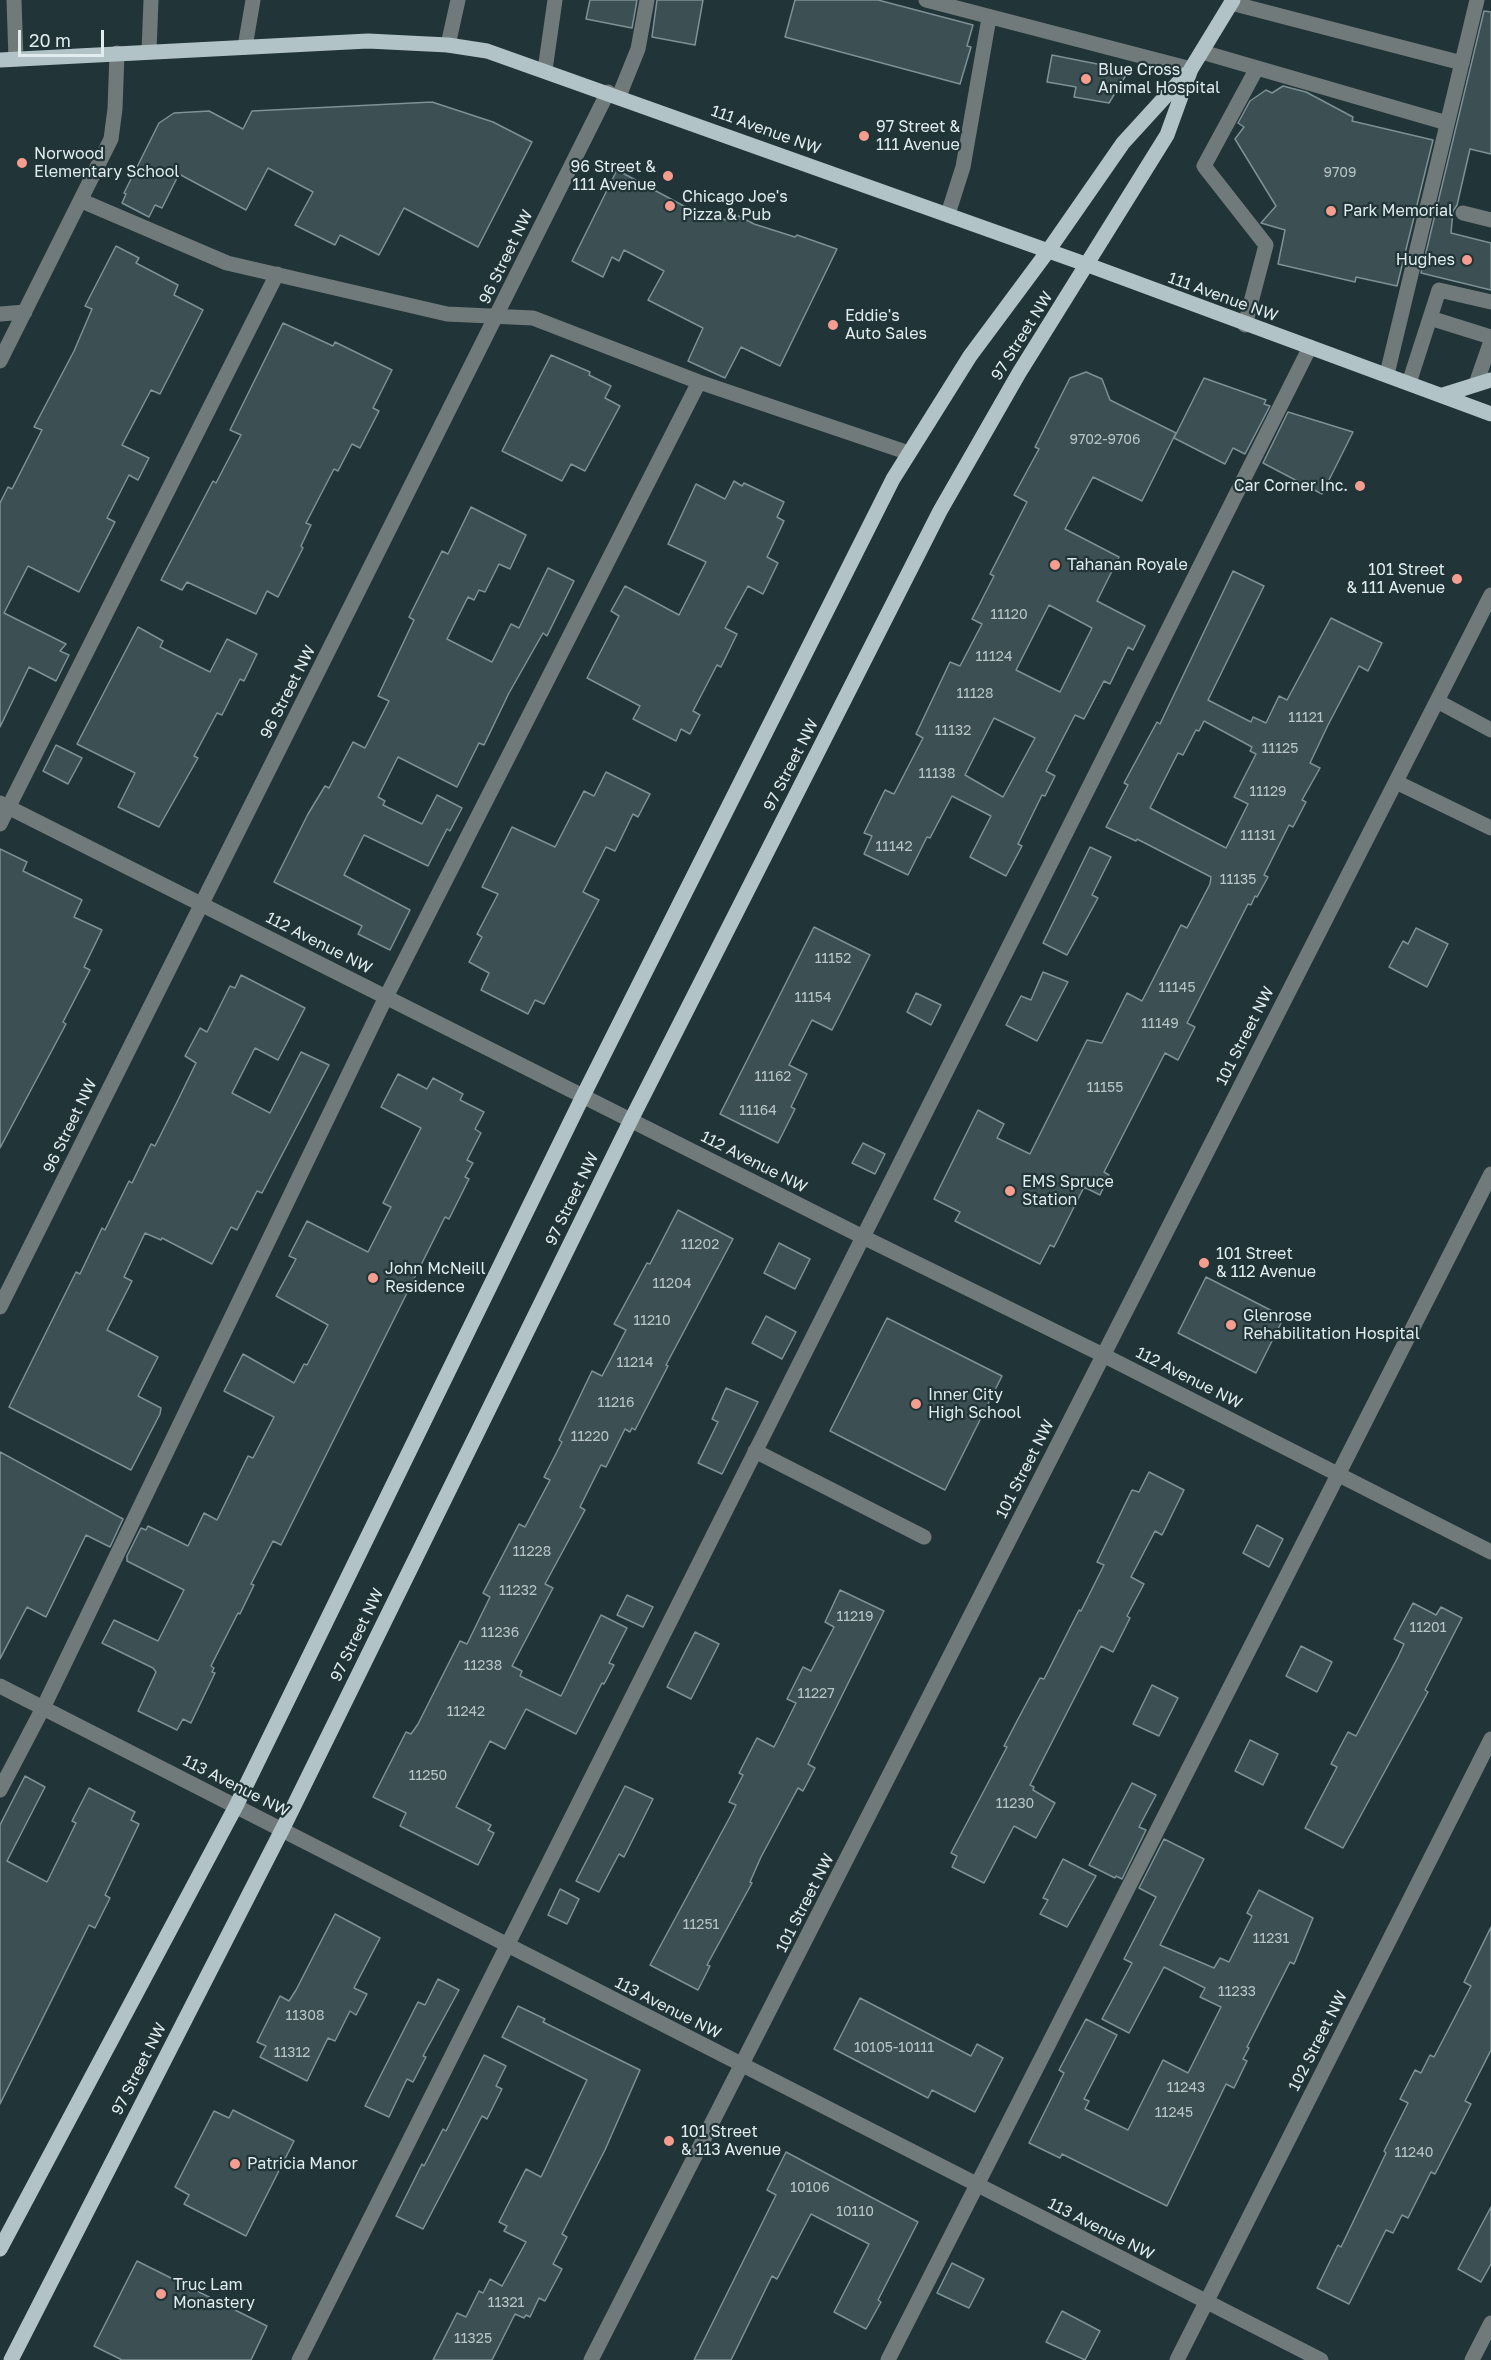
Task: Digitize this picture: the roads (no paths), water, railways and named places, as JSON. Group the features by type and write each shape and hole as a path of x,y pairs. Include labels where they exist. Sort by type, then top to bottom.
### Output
{"main road":[{"name":"97 Street NW","path":"0,2249 236,1806 583,1096 893,479 970,356 1123,143 1191,69 1232,2"},
{"name":"111 Avenue NW","path":"0,60 368,41 448,45 487,51 1048,250 1245,325 1443,394 1491,414"},
{"name":"97 Street NW","path":"11,2360 282,1830 631,1120 940,511 1019,373 1167,135 1191,69"},
{"path":"1443,394 1484,382"}],"street":[{"path":"14,0 16,59"},
{"path":"149,51 151,0"},
{"path":"245,47 253,0"},
{"path":"448,45 458,0"},
{"path":"544,70 555,0"},
{"name":"96 Street NW","path":"0,1307 498,315 638,49 647,0"},
{"path":"926,0 1191,69"},
{"path":"1387,374 1462,63 1474,1"},
{"path":"1232,2 1462,63"},
{"path":"948,214 963,167 989,18"},
{"path":"1202,52 1447,123"},
{"path":"0,361 82,201 114,125 117,53"},
{"path":"1245,325 1266,245 1204,166 1257,68"},
{"path":"82,201 227,263 447,314 533,318 699,382 909,453"},
{"path":"1463,213 1491,220"},
{"path":"0,824 4,805 278,274"},
{"path":"1410,383 1439,290 1491,302"},
{"path":"0,314 25,312"},
{"path":"1430,318 1491,339 1484,382"},
{"path":"299,2360 861,1236 1310,347"},
{"path":"0,1790 43,1708 386,997 699,382"},
{"name":"101 Street NW","path":"591,2360 743,2066 1491,595"},
{"path":"1437,701 1491,730"},
{"path":"1396,782 1491,828"},
{"name":"112 Avenue NW","path":"4,805 861,1236 1103,1355 1491,1552"},
{"path":"888,2360 978,2187 1491,1174"},
{"path":"755,1451 924,1537"},
{"name":"113 Avenue NW","path":"0,1686 1321,2360"},
{"name":"102 Street NW","path":"1177,2360 1491,1739"},
{"path":"1472,2360 1491,2323"}],"place":[{"name":"Blue Cross Animal Hospital","path":"1086,79"},
{"name":"97 Street & 111 Avenue","path":"864,136"},
{"name":"Norwood Elementary School","path":"22,163"},
{"name":"96 Street & 111 Avenue","path":"668,176"},
{"name":"Chicago Joe's Pizza & Pub","path":"670,206"},
{"name":"Park Memorial","path":"1331,211"},
{"name":"Hughes","path":"1467,260"},
{"name":"Eddie's Auto Sales","path":"833,325"},
{"name":"Car Corner Inc.","path":"1360,486"},
{"name":"Tahanan Royale","path":"1055,565"},
{"name":"101 Street & 111 Avenue","path":"1457,579"},
{"name":"EMS Spruce Station","path":"1010,1191"},
{"name":"101 Street & 112 Avenue","path":"1204,1263"},
{"name":"John McNeill Residence","path":"373,1278"},
{"name":"Glenrose Rehabilitation Hospital","path":"1231,1325"},
{"name":"Inner City High School","path":"916,1404"},
{"name":"101 Street & 113 Avenue","path":"669,2141"},
{"name":"Patricia Manor","path":"235,2164"},
{"name":"Truc Lam Monastery","path":"161,2294"}]}
